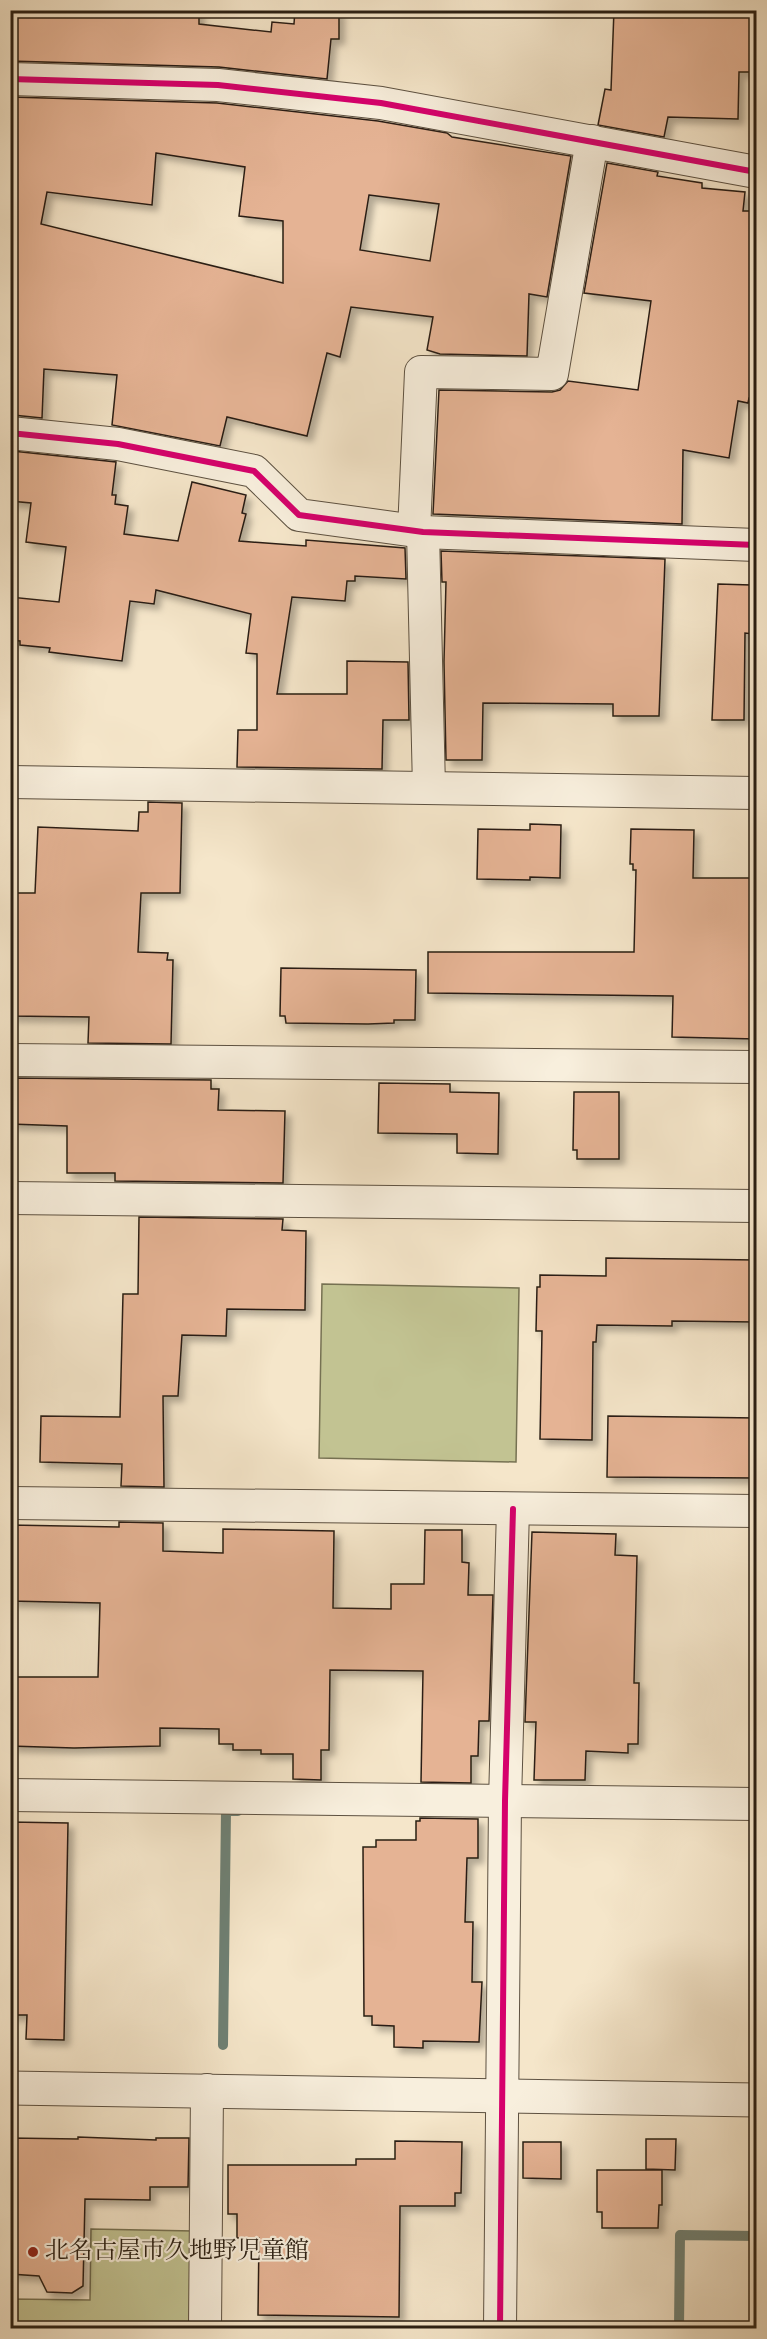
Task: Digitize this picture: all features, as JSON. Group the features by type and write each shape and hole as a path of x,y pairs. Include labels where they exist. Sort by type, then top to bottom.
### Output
{"street":[{"path":"10,79 218,85 381,103 756,172"},
{"path":"429,788 418,532 421,372 552,374 592,141"},
{"path":"10,433 118,444 254,471 299,515 418,532 756,545"},
{"path":"10,782 756,793"},
{"path":"10,1060 756,1067"},
{"path":"10,1198 756,1206"},
{"path":"10,1503 756,1511"},
{"path":"500,2328 505,1801 513,1509"},
{"path":"10,1795 756,1804"},
{"path":"10,2088 756,2100"},
{"path":"205,2328 207,2090"}],"green space":[{"path":"322,1284 519,1288 516,1462 319,1458"},
{"path":"91,2229 193,2231 192,2328 11,2328 11,2299 90,2300"}],"building":[{"path":"98,10 199,10 199,24 271,32 272,22 294,24 295,10 339,10 339,39 331,39 327,79 219,67 10,61 10,15 98,16"},
{"path":"614,10 679,10 756,15 756,72 739,72 738,119 668,117 664,137 598,125 605,89 611,90"},
{"path":"10,97 217,103 378,121 447,133 452,137 571,156 547,297 529,294 527,356 440,354 427,350 433,317 351,307 340,357 327,353 307,436 227,417 220,446 112,425 117,375 44,369 42,418 13,415 14,354 10,354","holes":["156,153 245,167 239,216 283,221 283,283 41,224 47,192 152,205","369,195 439,204 430,261 360,250"]},
{"path":"607,163 658,172 657,176 702,183 702,188 745,192 743,211 756,211 756,398 749,398 748,403 738,401 729,458 683,450 682,524 433,514 439,390 552,392 560,390 568,381 638,390 651,301 584,293"},
{"path":"12,451 116,462 112,495 116,495 115,504 128,506 124,534 178,541 192,482 246,495 242,513 246,514 239,541 306,546 306,540 405,548 406,579 355,576 355,581 347,581 345,601 292,597 277,694 347,694 347,661 408,662 409,720 383,720 382,769 237,767 238,730 257,730 257,654 246,653 251,614 156,590 154,604 130,601 122,661 49,652 50,648 20,645 20,641 10,640 10,597 59,602 66,547 26,542 31,503 10,501"},
{"path":"441,551 665,559 659,716 613,716 613,704 483,703 482,760 446,760 444,662 446,582 442,582"},
{"path":"718,584 751,585 751,598 755,598 754,634 745,633 744,720 712,720"},
{"path":"148,802 182,803 180,893 141,893 138,952 168,953 167,960 173,960 171,1044 88,1043 89,1017 10,1016 10,893 35,893 38,827 138,831 139,812 148,812"},
{"path":"530,824 561,825 560,878 477,879 478,829 530,830"},
{"path":"631,829 694,830 693,878 756,878 756,1039 672,1037 673,996 428,993 428,952 634,952 636,870 633,870 633,864 630,864"},
{"path":"281,968 416,970 415,1020 368,1024 286,1023 285,1016 280,1016"},
{"path":"10,1078 211,1080 211,1089 219,1089 218,1110 285,1111 283,1183 115,1181 115,1173 67,1173 67,1126 10,1124"},
{"path":"379,1083 450,1084 450,1092 499,1093 498,1154 457,1153 457,1134 378,1133"},
{"path":"574,1092 619,1092 619,1159 577,1159 577,1150 573,1150"},
{"path":"139,1217 283,1219 282,1230 306,1231 305,1310 227,1309 226,1336 182,1335 178,1396 163,1396 164,1487 121,1486 122,1464 40,1462 41,1416 120,1417 123,1294 138,1294"},
{"path":"606,1258 756,1260 756,1322 672,1321 672,1326 597,1325 596,1342 593,1342 592,1440 540,1439 542,1331 536,1331 537,1287 540,1287 540,1275 606,1276"},
{"path":"608,1416 756,1418 756,1478 607,1477"},
{"path":"119,1522 163,1523 163,1551 223,1553 223,1529 334,1531 333,1608 391,1609 391,1584 424,1584 425,1530 462,1530 462,1562 469,1563 468,1595 493,1595 489,1721 479,1721 478,1756 471,1756 471,1783 421,1782 423,1671 330,1670 329,1750 321,1750 321,1780 293,1779 293,1754 261,1754 261,1750 233,1750 233,1744 219,1744 219,1729 160,1728 160,1746 74,1748 10,1746 10,1677 98,1677 100,1603 10,1601 10,1525 119,1527"},
{"path":"532,1532 616,1534 615,1555 637,1556 634,1683 639,1683 638,1744 628,1744 628,1753 586,1751 585,1780 534,1780 536,1722 525,1722"},
{"path":"420,1818 478,1819 478,1858 467,1858 465,1922 473,1922 472,1982 482,1982 479,2042 423,2041 423,2048 394,2047 394,2026 372,2025 372,2016 364,2016 363,1847 376,1847 376,1840 416,1840 416,1821 420,1821"},
{"path":"10,1822 68,1823 64,2040 26,2039 27,2015 10,2015"},
{"path":"78,2137 156,2140 156,2138 189,2138 188,2187 150,2187 150,2200 85,2199 83,2286 72,2293 47,2292 39,2276 10,2274 10,2138 78,2139"},
{"path":"646,2139 676,2139 675,2170 646,2169"},
{"path":"395,2141 462,2142 461,2193 455,2193 455,2206 400,2206 399,2317 258,2315 259,2238 237,2238 237,2214 228,2214 228,2165 356,2165 356,2159 395,2159"},
{"path":"523,2142 561,2142 561,2179 523,2178"},
{"path":"597,2170 662,2170 662,2205 659,2205 658,2228 602,2228 602,2212 597,2212"}],"waterway":[{"path":"223,2045 226,1811 238,1811"},
{"path":"679,2328 680,2235 756,2236"}],"cycle path":[{"path":"10,79 218,85 381,103 756,172"},
{"path":"10,433 118,444 254,471 299,515 423,532 756,545"},
{"path":"500,2328 505,1801 513,1509"}],"place":[{"name":"北名古屋市久地野児童館","path":"33,2252"}]}
